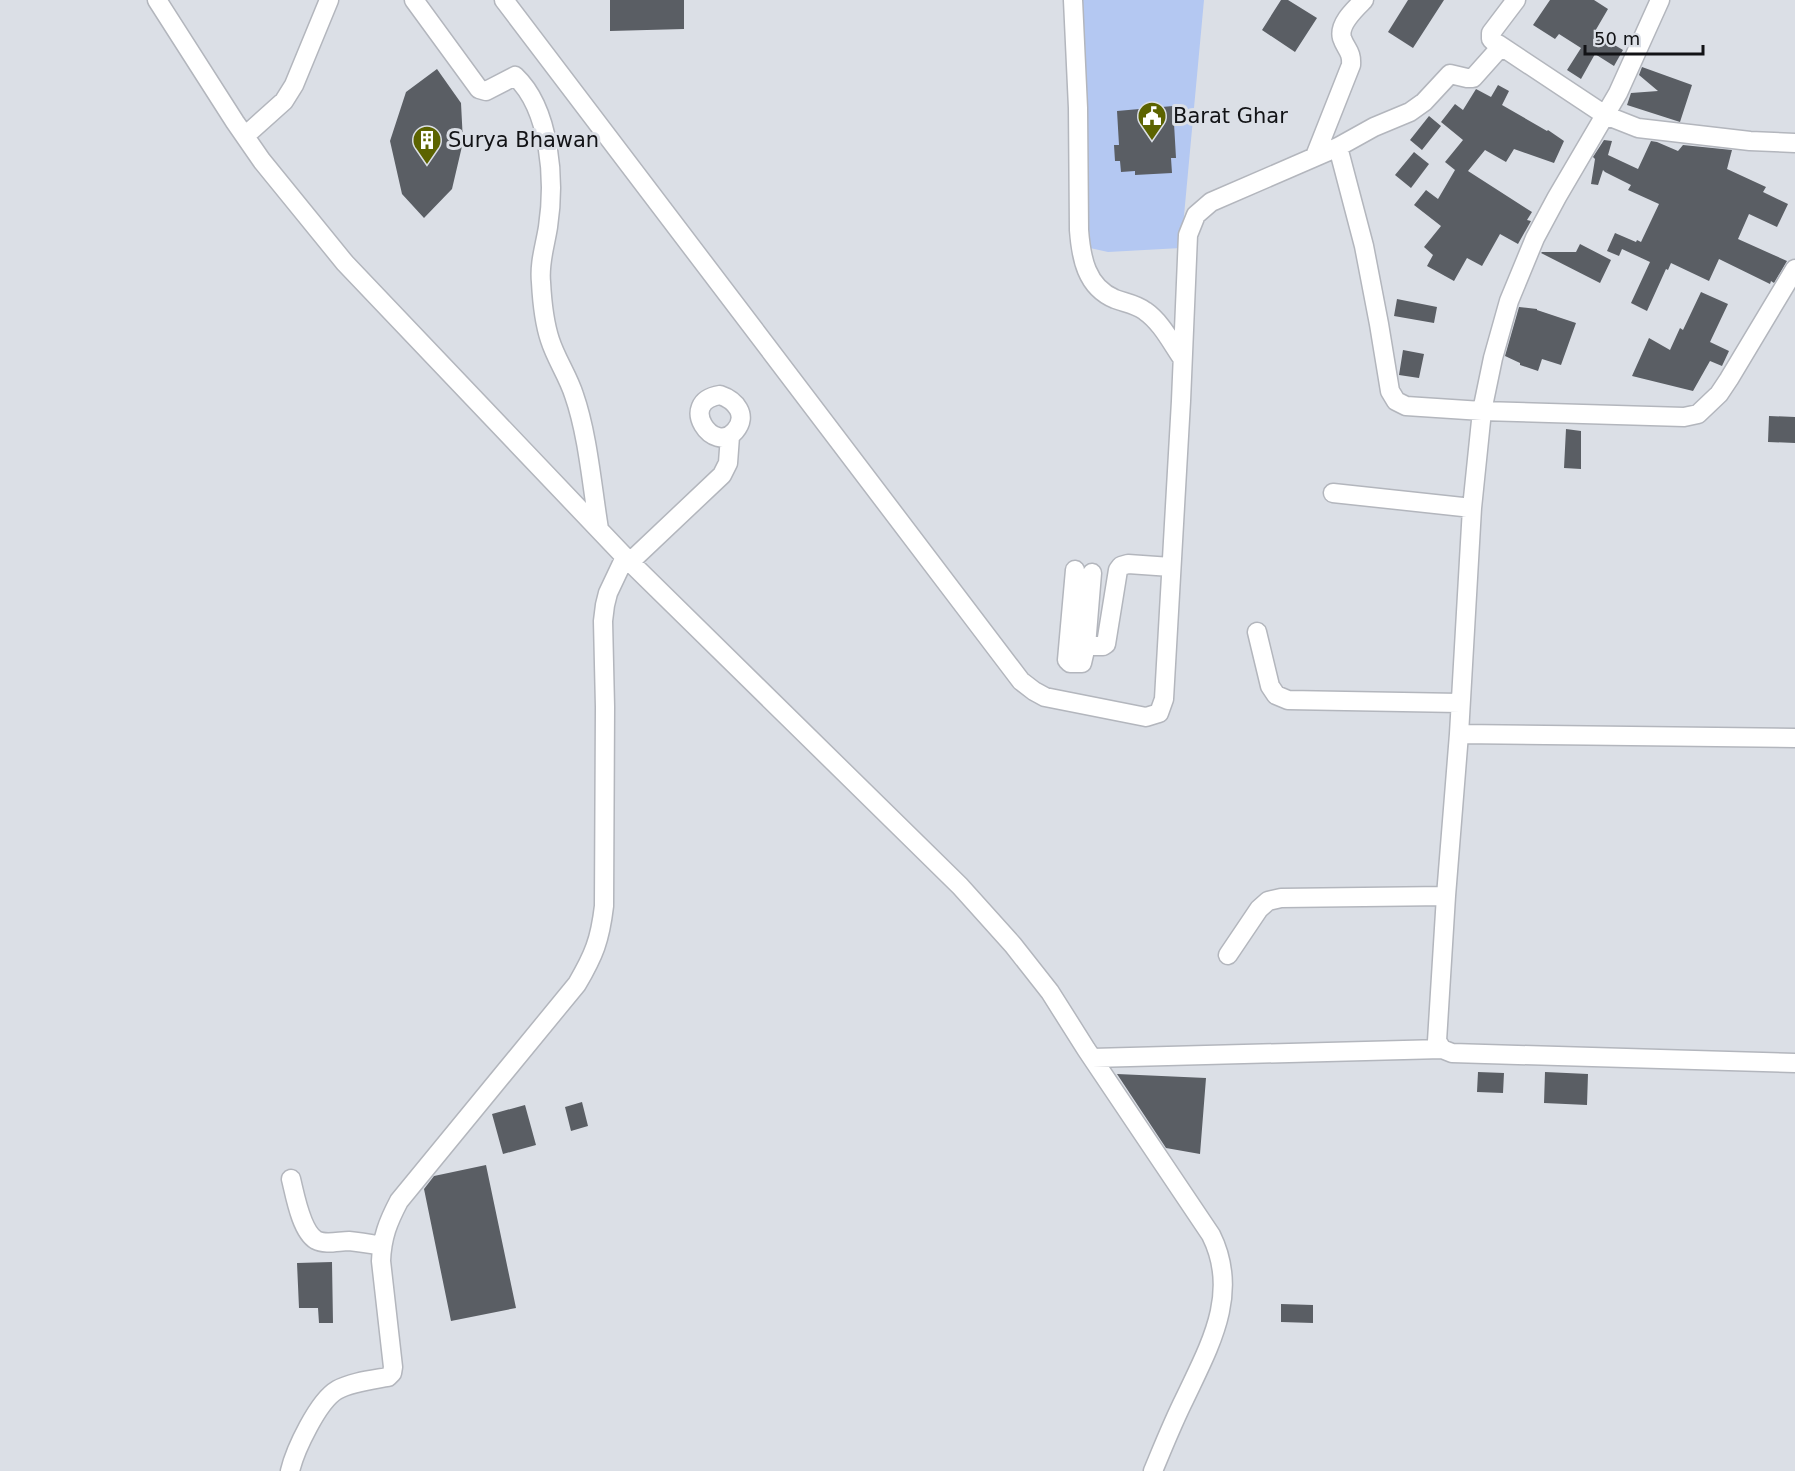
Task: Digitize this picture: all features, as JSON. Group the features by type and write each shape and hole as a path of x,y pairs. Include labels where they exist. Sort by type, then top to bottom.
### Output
{"street":[{"path":"157,0 245,136 288,194 345,263 628,559 960,886 1013,945 1050,992 1211,1235 1221,1262 1223,1284 1220,1314 1213,1338 1153,1471"},
{"path":"245,136 284,100 294,85 329,0"},
{"path":"414,0 478,89 486,92 514,76 535,105 540,118 550,165 548,226 541,264 543,297 550,340 571,387 579,412 599,529"},
{"path":"504,0 1021,681 1045,697 1146,717 1159,713 1164,699 1188,235 1196,215 1211,202 1338,147 1419,107 1450,74 1473,78 1498,50 1498,44"},
{"path":"1073,0 1078,108 1079,230 1080,250 1085,268 1094,283 1103,291 1114,298 1138,305 1148,312 1182,358"},
{"path":"1316,156 1351,65 1352,56 1342,39 1343,25 1364,0"},
{"path":"1516,0 1491,33 1491,39 1605,115 1638,128 1658,131 1750,141 1795,143"},
{"path":"1442,1049 1437,1041 1446,896 1459,734 1472,508 1482,411 1500,327 1521,268 1546,217 1623,84 1660,0"},
{"path":"1338,147 1368,267 1390,392 1396,401 1406,406 1482,411 1684,417 1698,414 1719,394 1795,269"},
{"path":"290,1471 310,1425 334,1392 347,1386 388,1377 392,1373 382,1246 388,1224 399,1201 577,984 590,962 600,934 604,906 604,613 608,593 628,559 722,475 728,463 730,436"},
{"path":"1333,493 1472,508"},
{"path":"1084,571 1069,631 1068,662 1082,663 1086,646 1106,644 1121,566 1128,564 1171,567"},
{"path":"1257,632 1270,686 1276,695 1288,700 1460,703"},
{"path":"1459,734 1795,738"},
{"path":"1228,955 1258,909 1268,901 1281,898 1446,896"},
{"path":"1092,1058 1442,1049 1452,1053 1795,1063"},
{"path":"291,1179 302,1221 310,1234 318,1241 348,1241 382,1246"}],"shaded area":[{"path":"1070,0 1204,0 1181,248 1108,252 1090,248 1077,25"}],"building":[{"path":"610,0 684,0 684,29 610,31"},
{"path":"1281,0 1288,0 1317,18 1295,52 1262,30"},
{"path":"1408,0 1444,0 1413,48 1388,32"},
{"path":"1550,0 1594,0 1608,9 1594,33 1623,50 1614,66 1595,54 1581,79 1567,70 1581,48 1559,34 1555,39 1533,25"},
{"path":"1642,67 1692,85 1680,122 1627,105 1631,93 1658,91 1639,75"},
{"name":"Surya Bhawan","path":"437,69 461,103 463,142 452,189 424,218 402,194 390,141 406,92"},
{"path":"1498,85 1509,91 1502,105 1564,141 1554,163 1514,149 1506,162 1485,150 1468,171 1532,212 1527,220 1531,221 1518,244 1500,234 1482,266 1467,258 1454,281 1427,266 1433,255 1424,247 1441,226 1414,205 1426,190 1438,199 1455,170 1445,162 1463,140 1441,122 1455,104 1463,110 1476,89 1491,97"},
{"name":"Barat Ghar","path":"1173,106 1176,158 1171,158 1172,173 1135,175 1135,171 1121,172 1120,161 1115,161 1114,145 1119,145 1117,111"},
{"path":"1429,116 1441,126 1422,150 1410,140"},
{"path":"1604,140 1612,141 1608,155 1638,169 1651,141 1678,151 1683,145 1732,150 1727,169 1766,187 1763,192 1788,204 1777,227 1749,214 1738,239 1787,261 1774,283 1771,281 1770,284 1719,259 1709,281 1671,263 1647,311 1631,303 1650,262 1622,249 1619,256 1607,251 1615,233 1641,242 1659,204 1628,190 1631,185 1603,170 1598,185 1591,184 1595,159 1593,157"},
{"path":"1414,152 1429,164 1411,188 1395,175"},
{"path":"1580,244 1611,260 1600,283 1541,253 1576,252"},
{"path":"1701,292 1728,304 1710,342 1729,351 1722,366 1710,361 1693,391 1632,376 1649,338 1670,350 1680,328 1683,330"},
{"path":"1397,299 1437,307 1434,323 1394,316"},
{"path":"1519,307 1537,309 1576,323 1561,365 1542,359 1538,371 1520,365 1505,356"},
{"path":"1403,350 1424,354 1419,378 1399,375"},
{"path":"1769,416 1795,417 1795,443 1768,442"},
{"path":"1566,429 1581,431 1581,469 1564,468"},
{"path":"1478,1072 1504,1073 1503,1093 1477,1092"},
{"path":"1545,1072 1588,1074 1587,1105 1544,1103"},
{"path":"1117,1074 1206,1078 1200,1154 1166,1148"},
{"path":"582,1102 588,1126 571,1131 565,1107"},
{"path":"525,1105 536,1145 503,1154 492,1114"},
{"path":"486,1165 516,1308 451,1321 424,1189 434,1176"},
{"path":"332,1262 333,1323 319,1323 318,1308 299,1308 297,1263"},
{"path":"1281,1304 1313,1305 1313,1323 1281,1322"}],"place":[{"name":"Barat Ghar","path":"1152,142"},
{"name":"Surya Bhawan","path":"427,166"}]}
